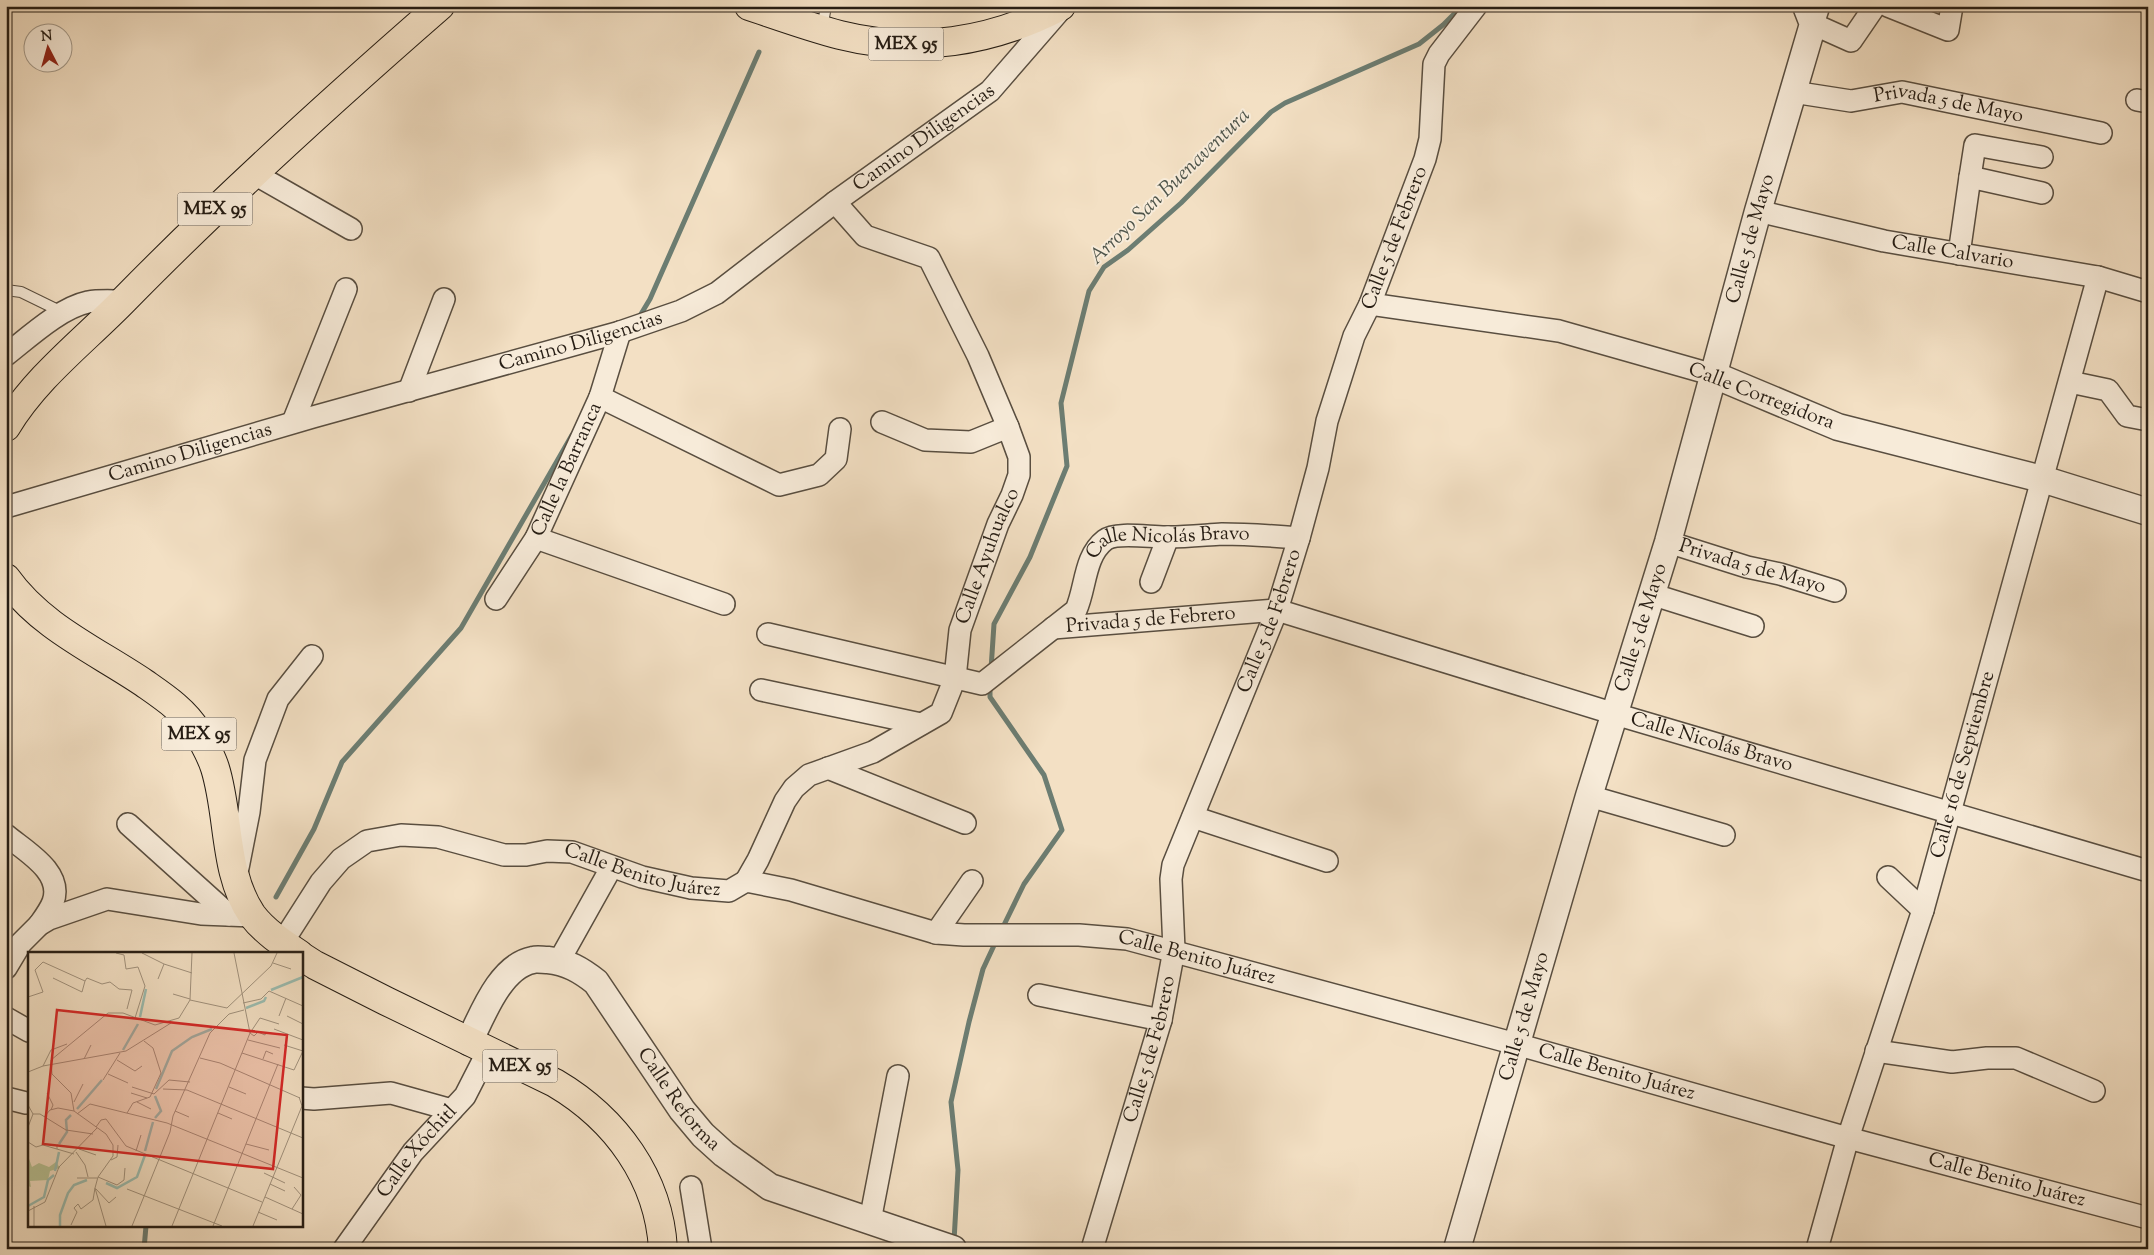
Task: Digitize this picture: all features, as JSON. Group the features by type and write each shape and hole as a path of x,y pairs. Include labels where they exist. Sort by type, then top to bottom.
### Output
{"main road":[{"name":"MEX 95","path":"6,427 32,390 176,246 253,173 440,6"},
{"name":"MEX 95","path":"749,6 824,18 872,41 921,44 942,43 993,34 1028,22 1062,6"},
{"name":"MEX 95","path":"6,578 18,595 39,615 155,690 186,716 207,749 215,768 236,878 243,898 241,916 294,951"},
{"name":"MEX 95","path":"302,956 315,965 575,1095 596,1112 617,1133 629,1150 650,1188 662,1229 663,1249"}],"street":[{"name":"Camino Diligencias","path":"6,507 293,422 408,390 619,336 681,311 716,294 835,202 990,91 1062,6"},
{"name":"Calle 5 de Febrero","path":"1092,1249 1161,1020 1174,950 1171,879 1173,866 1277,610 1299,538 1333,402 1354,336 1370,304 1424,159 1430,139 1434,64 1439,54 1476,6"},
{"path":"1813,12 1851,41 1875,6"},
{"path":"1888,6 1948,30 1952,6"},
{"name":"Calle 5 de Mayo","path":"1456,1249 1589,796 1668,542 1758,210 1793,92 1813,12"},
{"name":"Privada 5 de Mayo","path":"1793,92 1851,101 1902,92 2101,133"},
{"path":"1959,254 1975,145 2042,157"},
{"path":"253,173 351,229"},
{"path":"1970,177 2042,193"},
{"name":"Calle Ayuhualco","path":"746,881 758,860 785,801 794,788 809,775 874,752 940,713 955,678 960,630 998,524 1012,495 1019,474 1019,457 1008,427 978,356 929,258 865,236 835,202"},
{"name":"Calle Calvario","path":"1758,210 1884,241 2098,277 2148,292"},
{"name":"Calle 16 de Septiembre","path":"1817,1249 1848,1138 1923,910 2098,277"},
{"path":"293,422 346,289"},
{"path":"408,390 444,298"},
{"path":"6,355 63,312 77,305 90,302 123,301"},
{"name":"Calle Corregidora","path":"1370,304 1560,330 1714,375 1838,427 2042,479 2148,512"},
{"name":"Calle la Barranca","path":"496,599 536,538 601,395 619,336"},
{"path":"2070,382 2108,390 2127,416 2148,420"},
{"path":"601,395 780,486 819,475 836,459 840,429"},
{"path":"882,422 925,440 971,442 1008,427"},
{"name":"Calle Nicolás Bravo","path":"768,634 982,684 1076,610 1088,566 1096,549 1106,539 1116,536 1168,537 1224,534 1299,538"},
{"path":"1151,582 1168,537"},
{"path":"536,538 724,604"},
{"name":"Privada 5 de Mayo","path":"1668,542 1747,567 1780,574 1835,591"},
{"path":"1651,594 1753,626"},
{"name":"Calle Nicolás Bravo","path":"1277,610 1616,714 2148,871"},
{"name":"Privada 5 de Febrero","path":"1053,628 1277,610"},
{"path":"236,878 249,812 256,760 278,699 312,656"},
{"path":"761,690 921,724"},
{"path":"828,768 965,823"},
{"path":"1589,796 1724,835"},
{"path":"1193,817 1327,861"},
{"path":"128,824 241,916"},
{"path":"6,835 43,866 54,881 54,900 39,925 22,943 6,968"},
{"name":"Calle Benito Juárez","path":"294,951 326,876 341,859 367,841 401,835 438,837 504,855 526,855 547,851 572,852 611,868 691,888 729,891 746,881 791,890 936,933 1013,936 1078,935 1127,939 1174,950 1516,1044 1848,1138 2148,1218"},
{"path":"559,961 611,868"},
{"path":"1888,877 1923,910"},
{"path":"936,933 972,881"},
{"path":"39,925 107,899 201,914 241,916"},
{"name":"Calle Reforma","path":"479,1047 485,1008 499,985 514,968 532,960 559,961 580,969 596,982 682,1110 703,1135 724,1154 770,1187 945,1247"},
{"path":"1039,995 1161,1020"},
{"path":"6,1018 28,1030"},
{"name":"Calle Xóchitl","path":"344,1249 413,1152 465,1096 479,1047"},
{"path":"1876,1051 1952,1062 1987,1058 2016,1058 2094,1091"},
{"path":"870,1221 898,1076"},
{"path":"302,1098 314,1099 391,1093 452,1110"},
{"path":"691,1187 701,1249"}],"lane":[{"path":"6,290 21,292 63,312"}],"waterway":[{"name":"Arroyo San Buenaventura","path":"991,669 994,624 1030,557 1067,466 1061,403 1089,291 1104,267 1128,250 1181,203 1271,112 1285,103 1419,44 1443,25 1462,6"},
{"path":"638,319 650,299 759,52"},
{"path":"276,897 314,829 342,762 461,628 572,435"},
{"name":"Arroyo San Buenaventura","path":"990,685 990,697 1044,775 1062,830 1024,884 1002,929"},
{"name":"Arroyo San Buenaventura","path":"954,1241 958,1170 951,1102 983,969 997,939"},
{"path":"144,1249 146,1228"}]}
